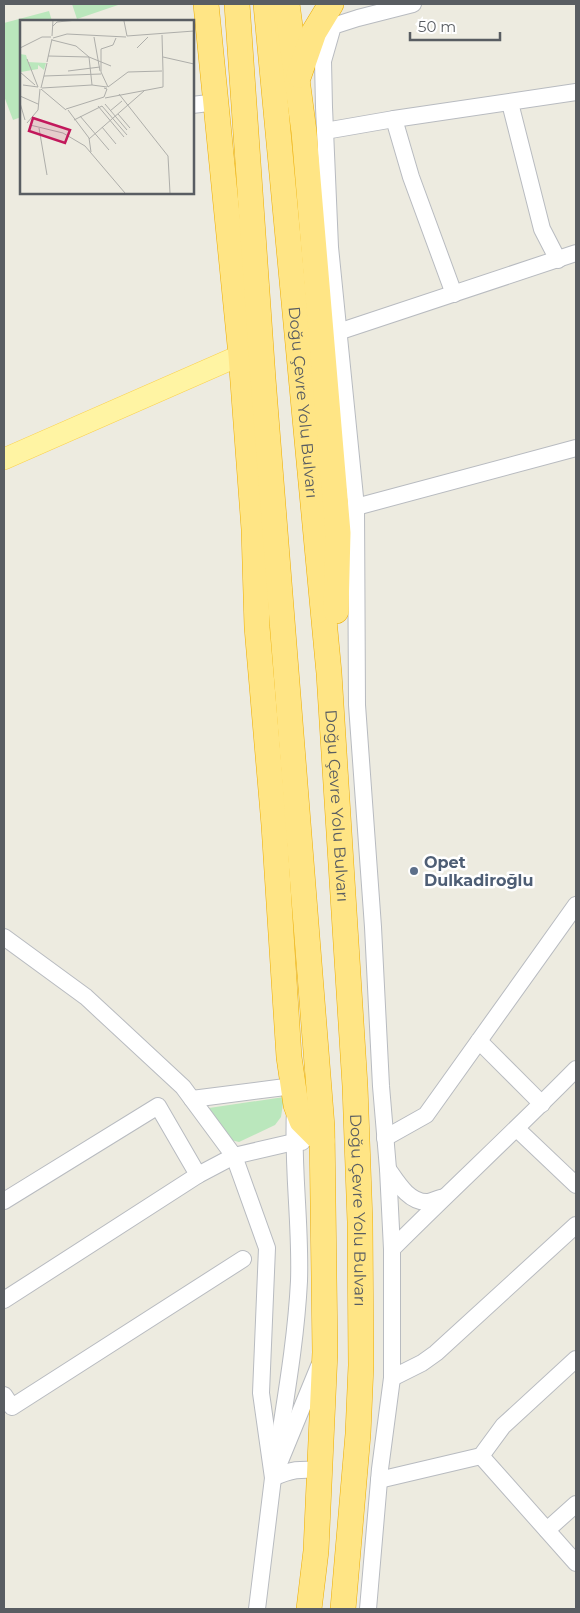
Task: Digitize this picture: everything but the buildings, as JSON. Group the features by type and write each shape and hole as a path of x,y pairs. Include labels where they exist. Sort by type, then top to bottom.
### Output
{"highway":[{"path":"236,4 262,370 322,1141 325,1352 316,1551 309,1609"},
{"name":"Doğu Çevre Yolu Bulvarı","path":"266,4 329,673 355,1086 360,1222 361,1365 358,1434 343,1609"},
{"path":"287,4 298,78 338,534 337,608 329,673"},
{"path":"298,78 314,32 330,4"},
{"path":"207,5 204,104 241,355 254,529 257,627 274,825 289,1057 294,1096 302,1121 322,1141"}],"main road":[{"path":"4,459 241,355"}],"street":[{"path":"357,705 356,507 330,247 323,61 333,26 413,4"},
{"path":"325,131 576,92"},
{"path":"510,103 542,228 558,260"},
{"path":"394,119 411,177 454,294"},
{"path":"338,332 576,253"},
{"path":"356,507 576,448"},
{"path":"338,534 357,705 374,927 392,1250 392,1378 379,1480 368,1609"},
{"path":"385,1138 426,1115 576,905"},
{"path":"4,937 86,997 183,1087 234,1156 267,1248 260,1393 273,1478"},
{"path":"479,1041 542,1104"},
{"path":"392,1250 576,1069"},
{"path":"192,1099 294,1096 299,1280 292,1360 273,1478 257,1609"},
{"path":"4,1200 158,1106 198,1176"},
{"path":"517,1128 576,1185"},
{"path":"4,1300 198,1176 234,1156 294,1142 322,1141"},
{"path":"388,1169 402,1189 414,1198 427,1202 444,1197"},
{"path":"392,1378 422,1364 436,1353 576,1225"},
{"path":"4,1395 12,1408 243,1259"},
{"path":"273,1478 325,1352"},
{"path":"379,1480 481,1456 503,1426 576,1359"},
{"path":"481,1456 576,1562"},
{"path":"273,1478 288,1471 302,1469 320,1470"},
{"path":"548,1530 576,1504"}],"green space":[{"path":"72,4 121,4 77,19"},
{"path":"49,11 52,20 20,20 20,117 13,120 4,96 4,23"},
{"path":"284,1097 281,1117 275,1125 239,1142 231,1140 209,1108"}],"place":[{"name":"Opet Dulkadiroğlu","path":"414,871"}]}
